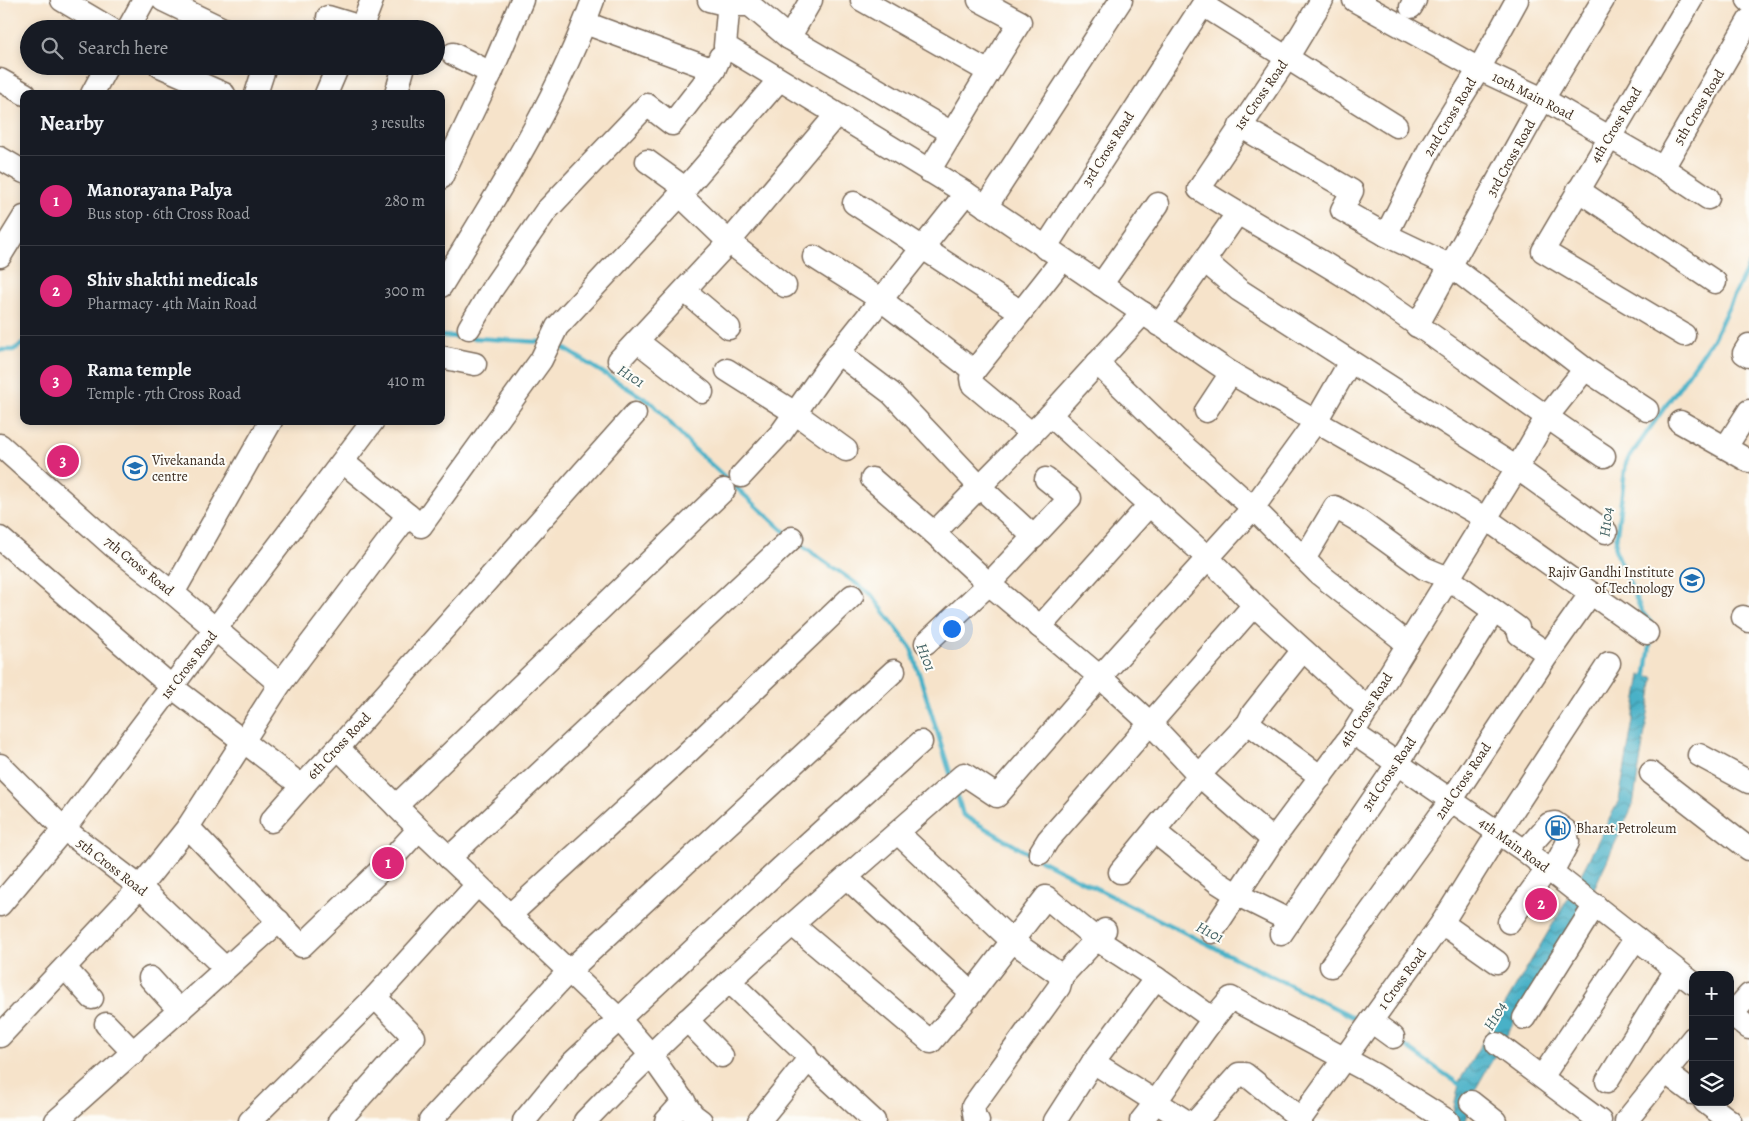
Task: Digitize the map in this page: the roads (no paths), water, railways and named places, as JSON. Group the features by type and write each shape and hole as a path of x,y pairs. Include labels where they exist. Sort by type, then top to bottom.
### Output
{"street":[{"path":"62,0 96,20"},
{"path":"133,20 144,0"},
{"path":"163,0 204,20"},
{"path":"364,20 372,0"},
{"path":"445,170 491,73 522,0"},
{"path":"445,279 546,111 579,42 593,0"},
{"path":"789,38 811,0"},
{"path":"862,0 988,72"},
{"path":"929,170 1020,22 979,0"},
{"path":"986,207 1121,0"},
{"name":"1st Cross Road","path":"1237,214 1199,189 1287,58 1322,0"},
{"name":"10th Main Road","path":"1354,0 1479,69 1543,99 1663,168 1708,198"},
{"name":"2nd Cross Road","path":"1386,235 1430,148 1479,69 1517,0"},
{"name":"3rd Cross Road","path":"1417,326 1543,99 1603,0"},
{"name":"4th Cross Road","path":"1684,335 1542,251 1691,0"},
{"path":"470,328 492,289 546,211 647,105 672,124 714,70 725,46 722,2 750,5 789,38 952,133"},
{"path":"1204,2 1287,58 1396,126"},
{"name":"3rd Cross Road","path":"974,371 1021,312 1204,2"},
{"path":"328,18 335,20"},
{"name":"5th Cross Road","path":"1663,168 1749,20"},
{"path":"585,24 714,70"},
{"path":"725,46 966,193 1231,373 1485,518 1647,633"},
{"path":"453,54 491,73"},
{"path":"94,90 102,75"},
{"path":"181,75 215,90"},
{"path":"257,90 262,75"},
{"path":"328,90 334,75"},
{"path":"397,90 401,75"},
{"path":"0,80 20,91"},
{"path":"343,462 421,526 541,360 557,326 683,192 779,80"},
{"path":"619,360 729,242 836,115"},
{"path":"1240,126 1352,191 1342,210 1386,235 1451,266 1585,369 1647,410"},
{"path":"0,158 20,170"},
{"path":"647,162 683,192 729,242 785,286"},
{"path":"1578,190 1715,282"},
{"path":"396,806 733,483 781,433 838,353 880,299 924,248 966,193"},
{"path":"854,203 1021,312"},
{"path":"1101,285 1158,204"},
{"path":"934,533 1032,434 1097,363 1151,319 1206,262 1237,214 1367,290 1546,418 1604,456"},
{"path":"3,246 20,222"},
{"path":"814,257 880,299 974,371 971,378 972,384 1032,434"},
{"path":"1206,262 1239,290 1518,468 1606,532"},
{"path":"685,291 729,328"},
{"path":"637,341 702,392"},
{"path":"1749,345 1744,353 1749,356"},
{"path":"838,353 892,394 980,487 1034,537"},
{"path":"445,358 475,364"},
{"path":"586,1121 650,1054 729,981 794,926 964,774 997,796 1100,677 1253,508 1316,421 1350,362"},
{"path":"1097,363 1176,439 1253,508 1304,559 1408,644"},
{"name":"4th Cross Road","path":"1212,932 1273,840 1353,733 1485,518 1518,468 1546,418 1585,369"},
{"path":"727,370 846,450"},
{"path":"1206,411 1231,373"},
{"path":"1726,446 1749,411"},
{"name":"6th Cross Road","path":"0,538 172,688 245,740 302,786 635,414"},
{"path":"1050,415 1150,504 1208,558 1254,605 1368,708"},
{"path":"1680,422 1726,446 1749,461"},
{"path":"173,593 269,425"},
{"name":"1st Cross Road","path":"0,905 64,829 370,425"},
{"name":"7th Cross Road","path":"0,445 113,546 173,593 280,684"},
{"path":"872,479 989,584 1100,677 1151,724 1200,776 1273,840"},
{"path":"926,643 989,584 1070,498 1046,479"},
{"path":"1040,627 1150,504"},
{"path":"1304,559 1336,508 1359,521 1424,568 1448,578 1518,628 1519,634 1548,654"},
{"path":"0,1036 140,887 188,827 280,684 408,515"},
{"path":"449,858 792,538"},
{"name":"2nd Cross Road","path":"1331,966 1452,799 1548,654 1591,593"},
{"path":"509,916 686,754 852,596"},
{"path":"1040,853 1048,840 1254,605"},
{"name":"3rd Cross Road","path":"1236,894 1285,928 1398,763 1494,611"},
{"path":"1120,872 1200,776 1248,723 1253,713 1303,650"},
{"name":"1 Cross Road","path":"1305,1118 1344,1058 1442,923 1498,833 1610,663"},
{"path":"430,1121 569,972 894,671"},
{"path":"1248,723 1321,777"},
{"name":"4th Main Road","path":"1353,733 1452,799 1525,851 1684,976"},
{"path":"524,1121 570,1064 780,868 921,742"},
{"path":"338,748 509,916 619,1019 650,1054 701,1121"},
{"path":"1698,755 1749,782"},
{"name":"5th Cross Road","path":"0,765 64,829 140,887 225,968"},
{"path":"1651,773 1749,849"},
{"path":"271,821 302,786"},
{"path":"1509,922 1550,870 1568,842 1566,831 1555,823 1549,824 1525,851"},
{"path":"188,827 302,946 388,863 419,829"},
{"path":"1155,832 1217,882 1236,894"},
{"path":"898,833 1012,942 1062,976"},
{"path":"847,878 972,993"},
{"path":"250,1121 375,997 477,885"},
{"path":"794,926 931,1042 972,993 1046,896 1101,934 1156,978 1212,1018"},
{"path":"1524,1018 1595,905"},
{"path":"56,1121 279,921"},
{"path":"1442,923 1497,962"},
{"path":"978,1121 975,1119 973,1106 1059,987 1062,976 1101,934"},
{"path":"1542,1078 1636,938"},
{"path":"65,968 92,998"},
{"path":"1607,1081 1684,976"},
{"path":"150,978 180,1011"},
{"path":"1055,1121 1094,1062 1156,978"},
{"path":"729,981 805,1053 808,1060 874,1121"},
{"path":"1734,1010 1749,995"},
{"path":"339,1121 414,1037 375,997"},
{"path":"1141,1121 1156,1103 1212,1018 1231,998 1344,1058 1448,1121"},
{"path":"1734,1016 1749,1028"},
{"path":"687,1020 722,1056"},
{"path":"1372,1021 1393,1037"},
{"path":"106,1024 134,1053"},
{"path":"1626,1121 1689,1043"},
{"path":"1497,1044 1600,1121"},
{"path":"759,1121 808,1060"},
{"path":"1094,1062 1156,1103 1193,1120 1239,1074 1245,1074 1305,1118"},
{"path":"1665,1072 1689,1090"},
{"path":"666,1121 684,1101"},
{"path":"1471,1102 1495,1121"},
{"path":"1710,1106 1730,1121"}],"water":[{"path":"1641,675 1654,677 1633,805 1591,895 1576,884 1619,800"},
{"path":"1569,897 1588,909 1531,993 1475,1090 1466,1121 1451,1121 1460,1080"}],"waterway":[{"name":"H104","path":"1651,623 1642,612 1615,549 1626,462 1713,339 1749,265"},
{"name":"H101","path":"445,336 542,342"},
{"name":"H101","path":"557,344 653,404 693,448 787,534"},
{"name":"H101","path":"0,350 13,350 20,346"},
{"name":"H101","path":"797,542 871,594 911,648 951,776"},
{"name":"H104","path":"1645,680 1651,638"},
{"name":"H101","path":"956,791 963,815 1034,857"},
{"name":"H101","path":"1040,860 1353,1017"},
{"name":"H101","path":"1398,1041 1463,1087"}],"place":[{"name":"Rama temple","path":"63,461"},
{"name":"Vivekananda centre","path":"135,468"},
{"name":"Rajiv Gandhi Institute of Technology","path":"1692,580"},
{"name":"Bharat Petroleum","path":"1558,828"},
{"name":"Manorayana Palya","path":"388,863"},
{"name":"Shiv shakthi medicals","path":"1541,904"}]}
